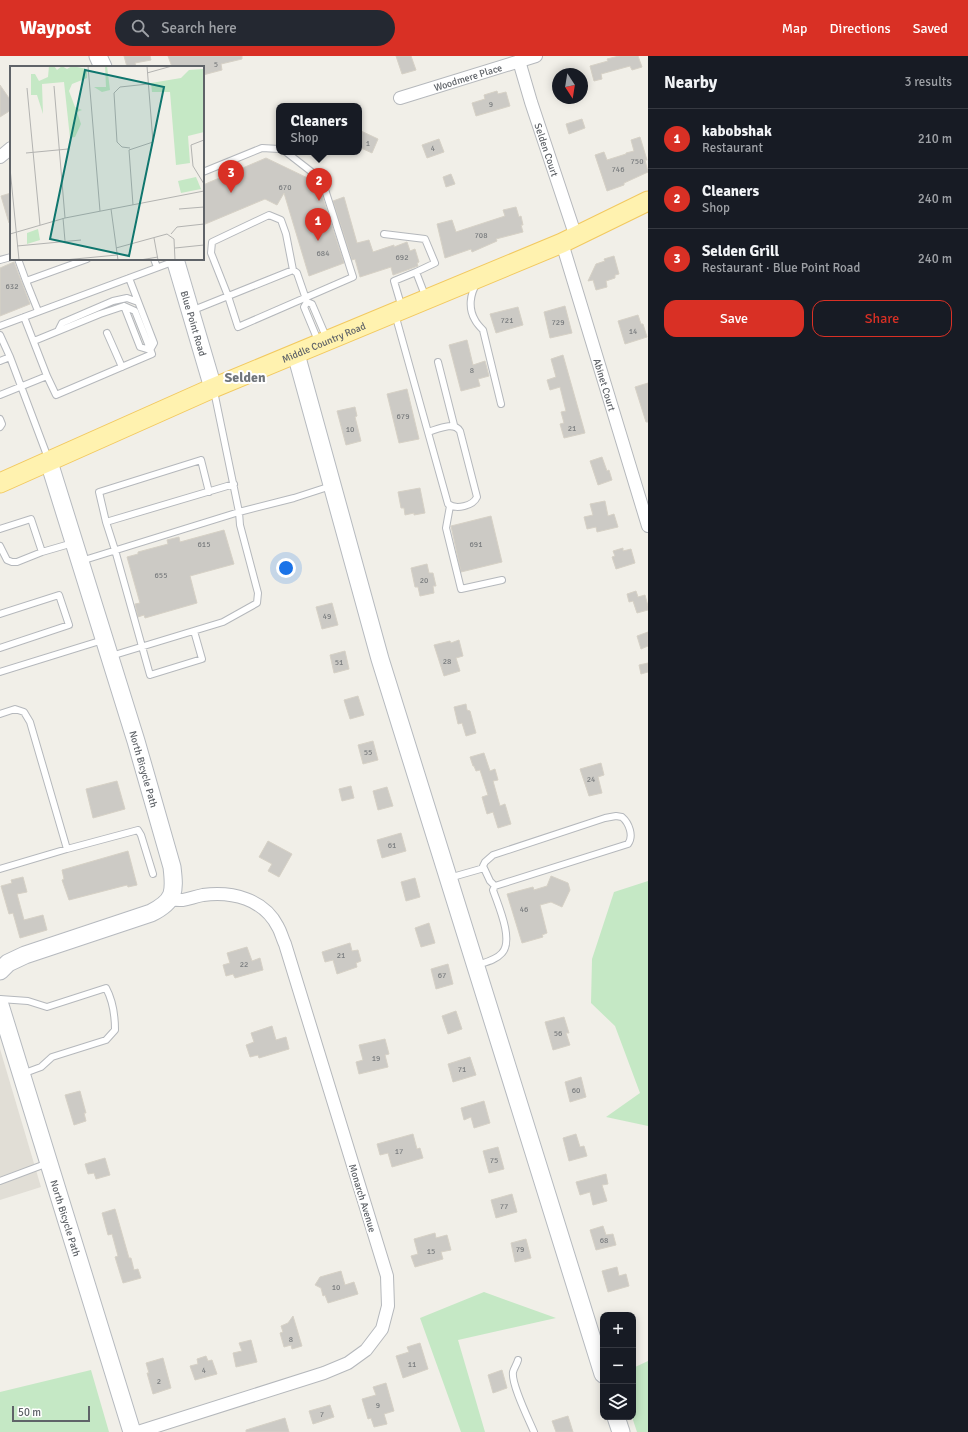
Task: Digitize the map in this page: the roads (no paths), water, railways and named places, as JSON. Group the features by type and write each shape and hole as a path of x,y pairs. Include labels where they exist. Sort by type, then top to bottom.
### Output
{"main road":[{"name":"Middle Country Road","path":"0,483 213,388 569,240 648,201"}],"street":[{"path":"98,56 103,66"},
{"name":"Woodmere Place","path":"400,98 536,56"},
{"name":"Selden Court","path":"519,61 569,240"},
{"path":"0,157 10,149"},
{"name":"Abinet Court","path":"569,240 648,526"},
{"name":"Blue Point Road","path":"175,260 213,388"},
{"path":"296,354 380,659 600,1364"},
{"name":"North Bicycle Path","path":"49,462 136,741 172,867 174,886 170,899"},
{"name":"Monarch Avenue","path":"138,1432 324,1373 348,1363 366,1350 382,1329 388,1306 387,1276 285,944 278,926 254,901 238,896 223,894 203,895 181,901 170,899"},
{"path":"0,971 8,963 25,955 151,913 164,906 170,899"},
{"name":"North Bicycle Path","path":"0,1005 132,1432"},
{"path":"617,1420 621,1432"}],"lane":[{"path":"204,172 262,148 276,149"},
{"path":"290,155 322,180 354,277 306,300 238,327 228,296 211,253 212,242 269,215 281,220 286,234 293,270 297,273 306,300 312,304 324,342"},
{"path":"384,234 425,239 435,263 394,281 399,311 428,432 448,504 450,506 446,528 461,589 502,580"},
{"path":"0,260 10,256"},
{"path":"18,260 38,311"},
{"path":"26,281 84,260"},
{"path":"154,260 157,267"},
{"path":"0,326 175,260"},
{"path":"190,312 293,270"},
{"path":"416,272 427,300"},
{"path":"24,317 56,395 122,367 151,352 154,342 129,278"},
{"path":"479,278 473,289 470,306 475,321 483,330 501,404"},
{"path":"58,331 62,322 114,301 127,298 138,302"},
{"path":"34,342 58,331 124,306 140,347 151,352"},
{"path":"107,333 122,367"},
{"path":"0,335 10,357 49,462"},
{"path":"0,361 10,357"},
{"path":"438,362 454,425 458,427 460,431 477,497 472,503 456,507 450,506"},
{"path":"0,395 47,376"},
{"path":"110,656 223,622 256,603 258,593 240,525 234,484 213,388"},
{"path":"0,419 2,424 0,427"},
{"path":"428,432 454,425"},
{"path":"194,631 202,659 150,675 106,522 99,492 202,460 209,492"},
{"path":"106,522 234,484"},
{"path":"81,561 239,512 294,498 332,486"},
{"path":"0,529 31,519 42,552"},
{"path":"0,546 7,560 17,562 42,552 75,542"},
{"path":"0,614 59,595 69,625 0,648"},
{"path":"0,672 105,640"},
{"path":"0,714 15,709 24,712 30,722 67,849"},
{"path":"616,816 622,817 626,820 631,835 628,844 495,886 490,881 484,868 485,862 493,855 605,818 616,816"},
{"path":"0,869 138,830 141,835 153,874"},
{"path":"448,878 484,868"},
{"path":"476,966 502,954 508,941 493,890 495,886"},
{"path":"0,999 28,1001 47,1007 106,988 110,996 115,1016 115,1030 106,1040 52,1057 41,1067 21,1074"},
{"path":"0,1181 48,1163"},
{"path":"518,1360 513,1372 522,1405 534,1432"}],"place":[{"name":"Selden Grill","path":"231,193"},
{"name":"Cleaners","path":"319,201"},
{"name":"kabobshak","path":"318,241"}],"district":[{"name":"Selden","path":"245,377"}]}
